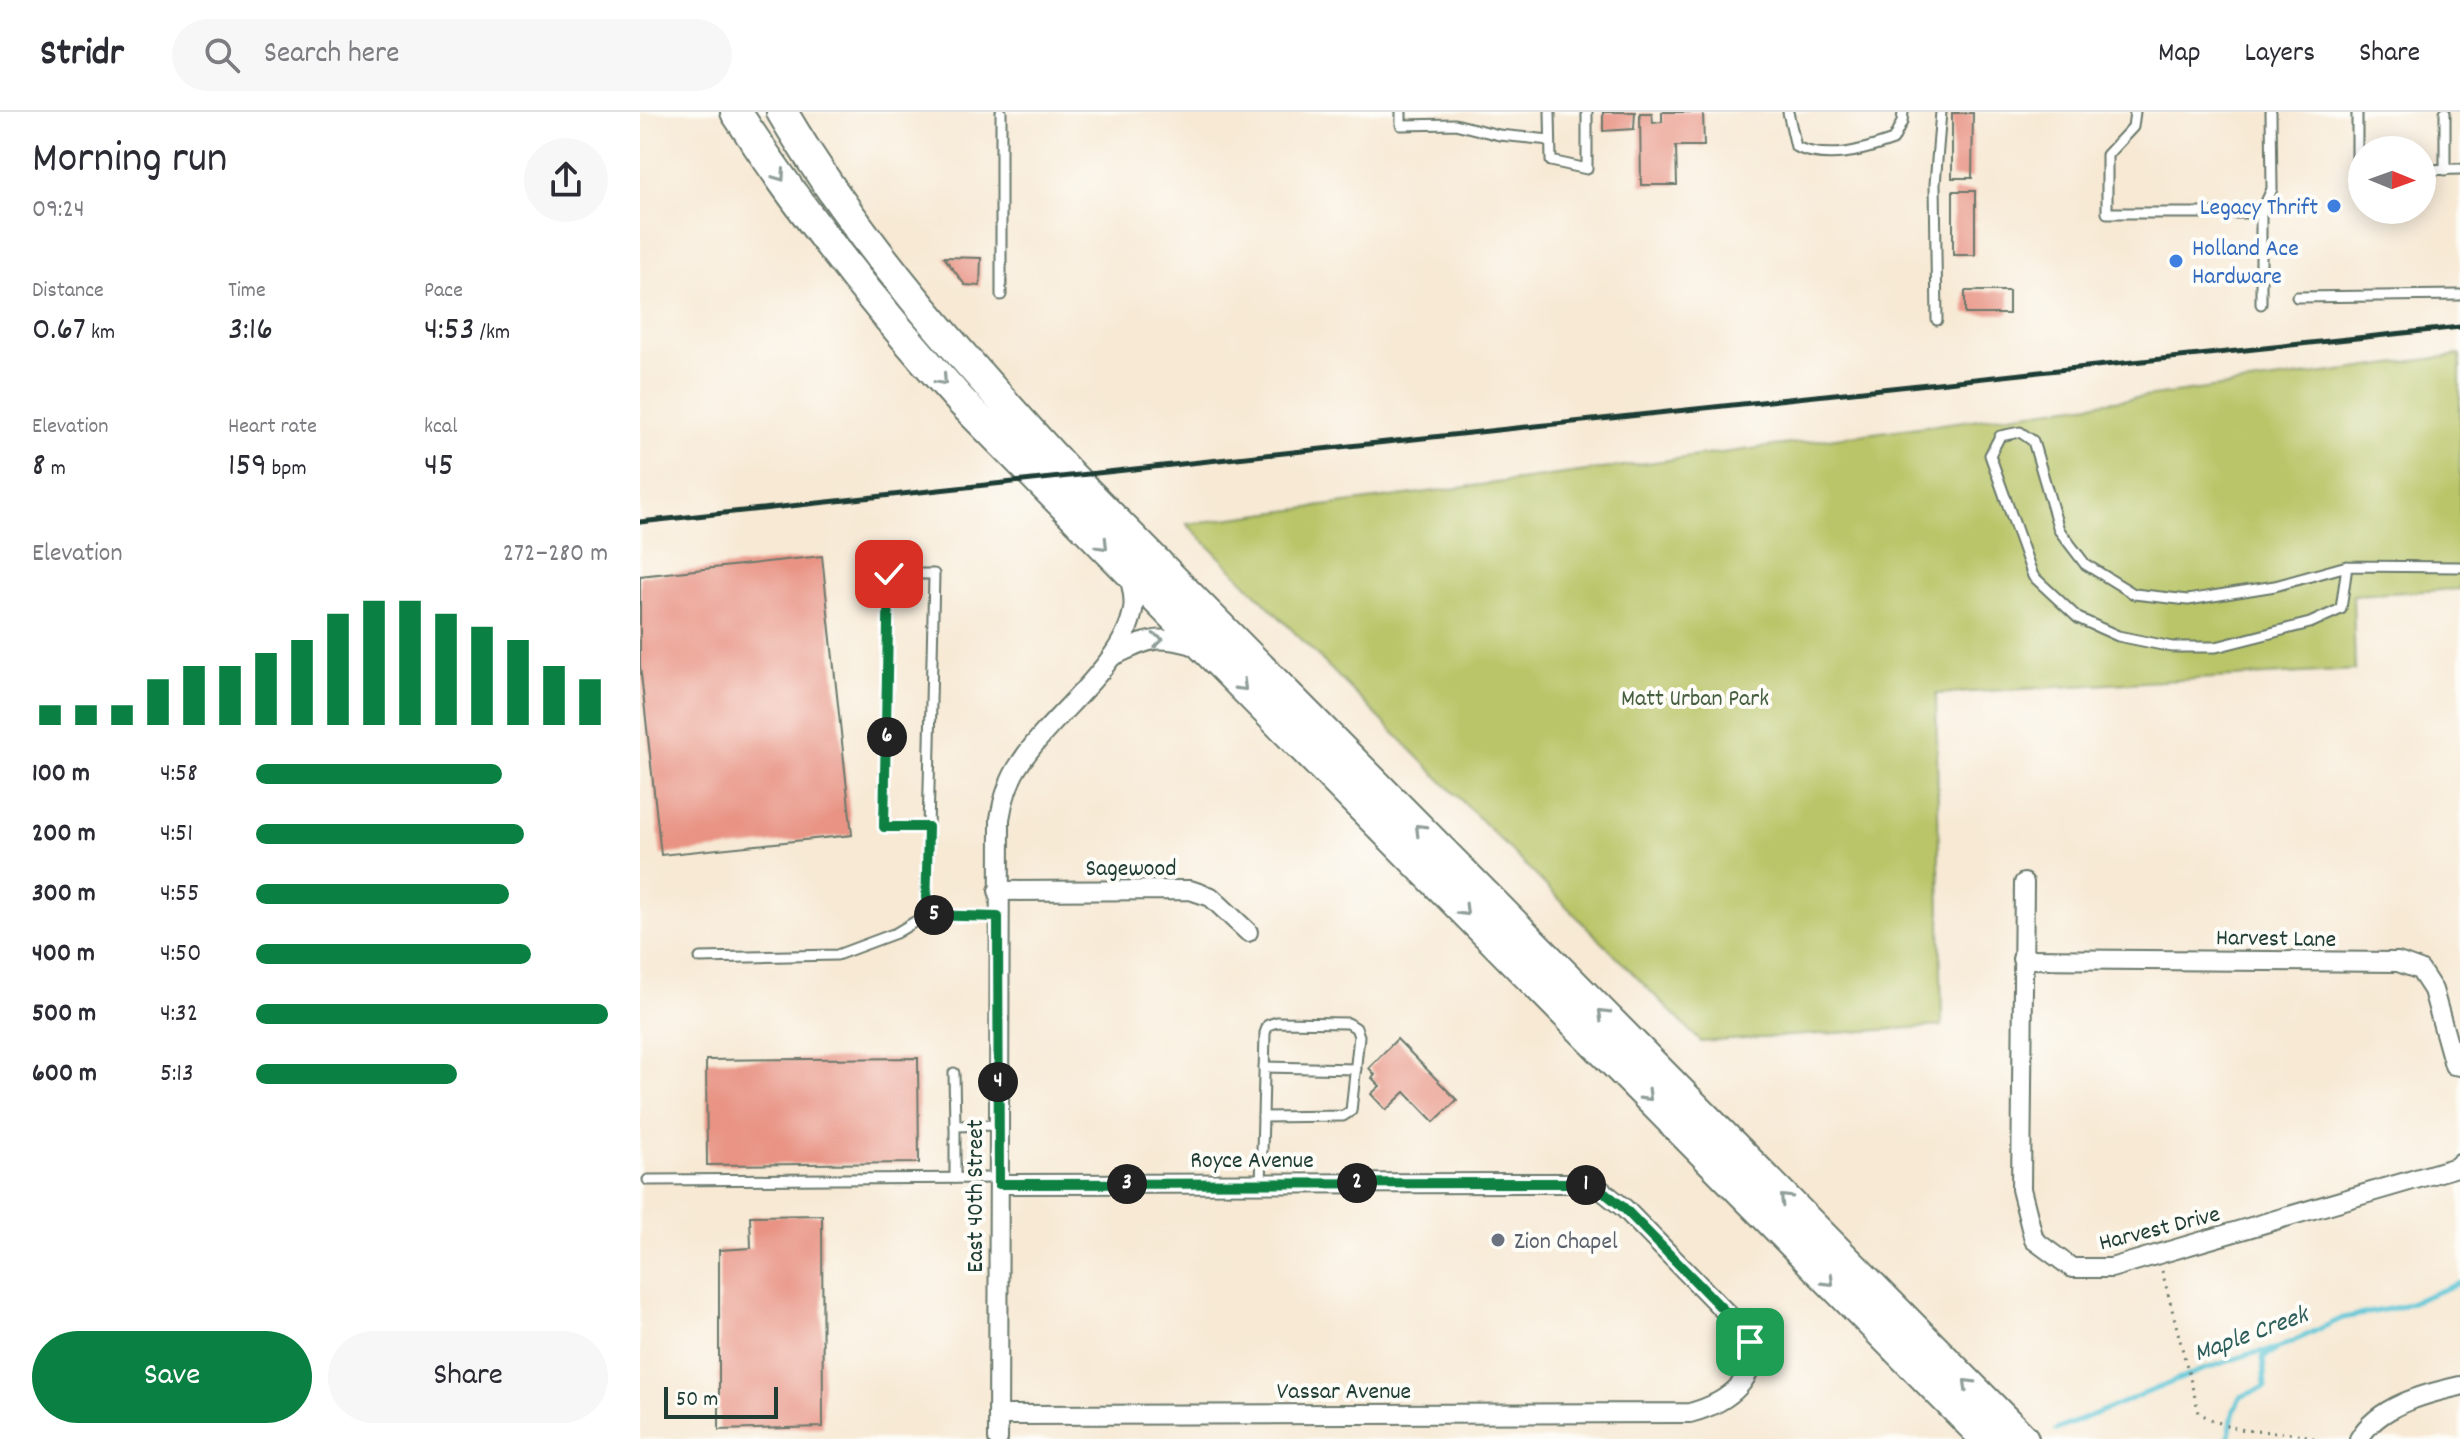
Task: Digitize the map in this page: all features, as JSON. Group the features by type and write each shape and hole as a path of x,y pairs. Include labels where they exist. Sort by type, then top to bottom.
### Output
{"highway":[{"path":"736,112 813,223 909,344 961,401 1986,1439"},
{"path":"782,112 830,185 908,292 1068,473 2023,1439"}],"street":[{"path":"1113,656 1134,607 1128,571"},
{"path":"1113,656 1159,638 1175,639 1204,648"},
{"name":"East 40th Street","path":"998,1439 1000,819 1012,779 1036,741 1113,656"},
{"name":"Harvest Drive","path":"2024,883 2021,1189 2034,1240 2072,1268 2111,1268 2457,1167 2460,1163"},
{"name":"Sagewood","path":"998,891 1190,890 1211,897 1248,932"},
{"name":"Harvest Lane","path":"2022,959 2398,962 2420,970 2433,990 2454,1065 2460,1066"},
{"name":"Royce Avenue","path":"999,1181 1261,1184 1563,1182 1600,1189 1624,1208 1747,1334 1752,1357 1743,1382 1718,1404 1690,1413"},
{"path":"2359,1439 2366,1426 2384,1411 2460,1386"},
{"name":"Vassar Avenue","path":"998,1415 1690,1413"}],"lane":[{"path":"1001,112 1001,295"},
{"path":"1401,112 1401,125 1455,124 1487,133 1550,140"},
{"path":"1550,112 1551,161 1587,169 1587,112"},
{"path":"1788,112 1796,147 1807,152 1843,154 1893,140 1902,122 1903,112"},
{"path":"1937,320 1935,184 1941,112"},
{"path":"2135,112 2133,127 2107,155 2107,213 2261,213"},
{"path":"2261,304 2261,213 2272,189 2271,112"},
{"path":"2357,112 2357,136"},
{"path":"2445,112 2445,170"},
{"path":"2436,170 2460,169"},
{"path":"2297,297 2460,295"},
{"path":"2347,566 2341,609 2310,623 2216,647 2172,647 2118,636 2078,618 2033,576 1990,455 2000,436 2020,432 2033,441 2059,530 2085,564 2134,594 2188,600 2275,586 2347,566 2460,567"},
{"path":"926,915 934,574 889,574 884,827 928,827"},
{"path":"700,958 837,955 896,933 926,915 998,917"},
{"path":"1261,1184 1265,1033 1268,1025 1277,1022 1348,1023 1356,1028 1359,1036 1351,1111 1343,1116 1263,1117"},
{"path":"1264,1067 1356,1069"},
{"path":"954,1073 955,1178"},
{"path":"955,1126 998,1125"},
{"path":"648,1180 955,1178 999,1181"}],"path":[{"path":"2157,1255 2199,1413 2219,1424 2242,1429 2295,1432 2316,1439"}],"green space":[{"name":"Matt Urban Park","path":"2460,355 2460,589 2353,595 2355,670 1936,694 1942,1026 1701,1042 1187,524"}],"building":[{"path":"1603,112 1635,112 1634,129 1603,131"},
{"path":"1662,112 1703,112 1704,146 1676,146 1677,185 1641,185 1640,113 1652,113 1653,123 1662,122"},
{"path":"1952,113 1973,113 1972,178 1952,178"},
{"path":"1953,191 1975,191 1975,255 1953,255"},
{"path":"944,257 981,258 980,286 965,285"},
{"path":"1965,291 2009,291 2009,314 1965,314"},
{"path":"822,556 852,835 661,855 640,665 640,576"},
{"path":"1397,1039 1457,1100 1434,1122 1405,1092 1386,1110 1371,1094 1380,1086 1372,1078 1375,1075 1369,1068"},
{"path":"918,1058 919,1163 707,1165 706,1060"},
{"path":"822,1215 823,1427 719,1430 719,1250 751,1248 750,1216"}],"waterway":[{"name":"Maple Creek","path":"2056,1430 2197,1372 2246,1355 2279,1348 2343,1318 2399,1307 2460,1283"},
{"path":"2228,1439 2240,1397 2265,1387 2263,1357 2275,1351"}],"railway":[{"path":"640,522 2460,327"}],"place":[{"name":"Legacy Thrift","path":"2334,206"},
{"name":"Holland Ace Hardware","path":"2176,261"},
{"name":"Zion Chapel","path":"1498,1240"}],"route":[{"path":"889,574 884,827 928,827 926,915 998,917 999,1184 1580,1183 1600,1189 1616,1200 1747,1334 1750,1342"}]}
